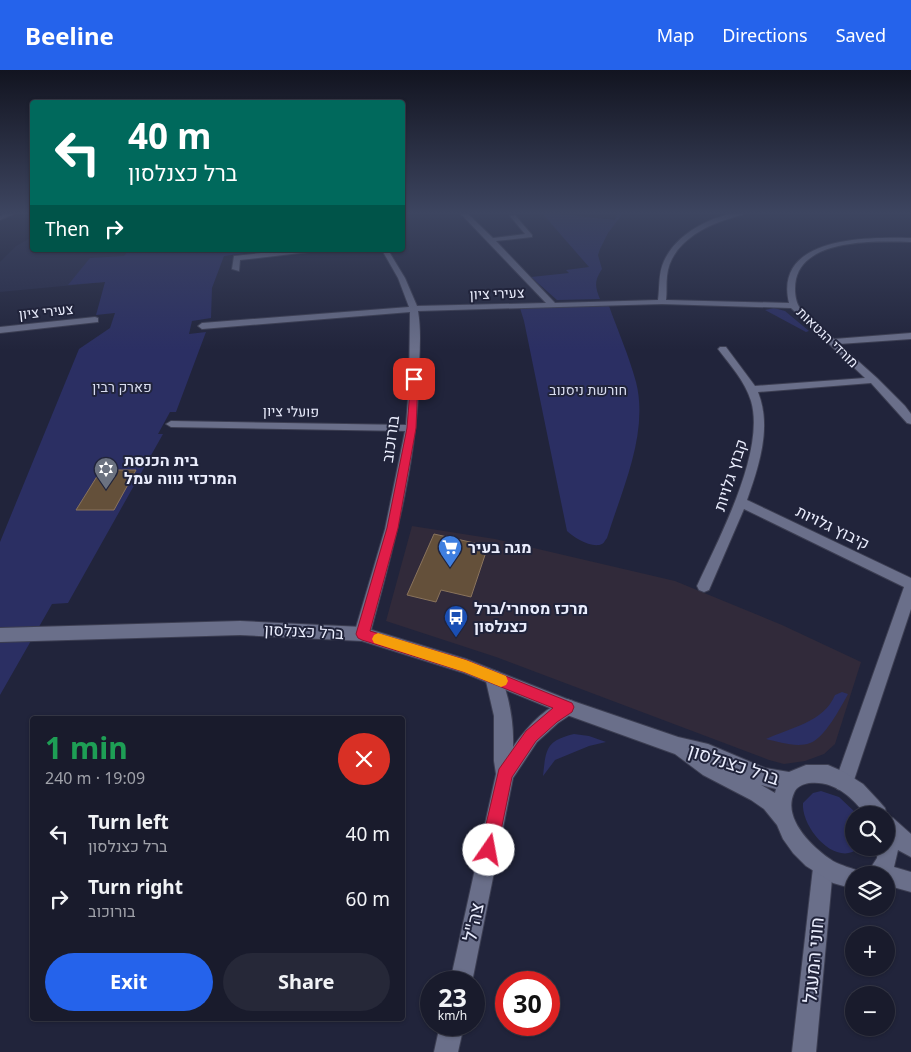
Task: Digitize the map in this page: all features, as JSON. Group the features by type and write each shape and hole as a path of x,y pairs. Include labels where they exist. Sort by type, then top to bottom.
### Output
{"street":[{"path":"236,269 239,258"},
{"name":"בורוכוב","path":"362,634 392,528 411,428 415,363 414,310 391,258"},
{"path":"508,258 553,305"},
{"path":"662,302 664,295 663,276 670,258"},
{"name":"מורדי הגטאות","path":"801,258 792,273 791,291 795,306 874,380 911,421"},
{"name":"צעירי ציון","path":"202,326 414,310 553,305 662,302 795,306"},
{"name":"צעירי ציון","path":"0,330 95,320"},
{"path":"832,342 911,336"},
{"name":"קבוץ גלויות","path":"704,586 741,502 759,436 759,409 752,389 723,349"},
{"path":"752,389 874,380"},
{"name":"פועלי ציון","path":"171,424 411,428"},
{"name":"קיבוץ גלויות","path":"741,502 911,585"},
{"path":"844,782 907,615 911,585"},
{"name":"ברל כצנלסון","path":"0,635 240,628 362,634 466,666 567,707 678,746 708,753 765,777 791,781"},
{"name":"צה\"ל","path":"463,971 504,774 502,763 504,742 502,702 494,678"},
{"name":"צה\"ל","path":"504,774 531,736 552,717 567,707"},
{"name":"ברל כצנלסון","path":"678,746 709,769 758,793 771,802 785,819 799,846 823,868 845,877"},
{"name":"ברל כצנלסון","path":"785,819 782,804 784,791 791,781 801,775 814,772 828,775 844,782 858,791 870,806"},
{"path":"895,834 911,847"},
{"name":"חוני המעגל","path":"804,1052 823,868"},
{"path":"895,878 911,882"},
{"path":"446,1052 450,1036"}],"shaded area":[{"path":"4,258 123,258 106,282 0,292 0,262"},
{"path":"412,526 495,539 675,581 782,625 861,662 835,744 824,754 805,761 784,764 769,760 496,657 386,621"}],"green space":[{"name":"פארק רבין","path":"90,258 223,258 212,288 211,318 192,321 189,334 206,332 176,412 170,412 158,434 163,434 68,603 52,604 0,695 0,542 79,349 110,328 115,313 96,315 105,282 68,285"},
{"path":"581,258 599,258 602,269 596,284 600,299 557,300 531,277 569,273 566,270 589,267"},
{"name":"חורשת ניסנוב","path":"609,306 636,382 639,401 639,421 632,461 607,538 602,544 593,545 578,539 567,531 520,308"},
{"path":"774,308 785,311 809,331 806,332 765,310"},
{"path":"842,692 848,694 841,707 832,722 815,740 799,745 766,739 815,718 830,704 835,695"},
{"path":"574,734 589,736 606,742 589,746 555,760 543,776 546,753 549,748 557,740"},
{"path":"821,791 839,797 849,806 845,806 845,853 831,849 822,842 808,823 803,803 813,793"}],"building":[{"name":"בית הכנסת המרכזי נווה עמל","path":"101,470 136,470 114,510 76,510"},
{"name":"מגה בעיר","path":"434,534 488,546 471,597 441,590 436,602 407,595"}],"slow traffic":[{"path":"378,639 466,666 501,681"}],"place":[{"name":"בית הכנסת המרכזי נווה עמל","path":"106,490"},
{"name":"מגה בעיר","path":"450,568"},
{"name":"מרכז מסחרי/ברל כצנלסון","path":"456,638"}],"route":[{"path":"414,379 411,428 392,528 362,634 466,666 567,707 540,726 522,746 511,767 504,774 489,850"}]}
